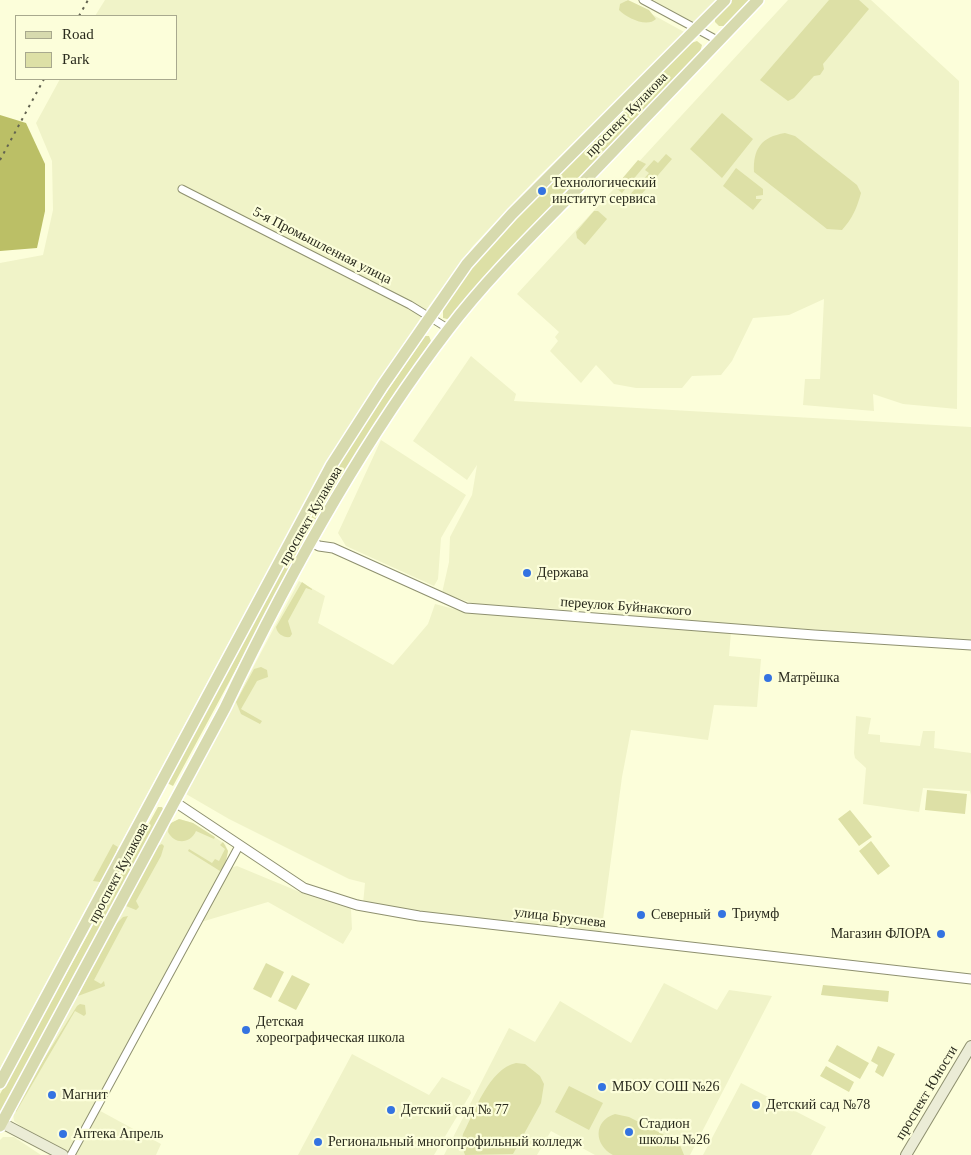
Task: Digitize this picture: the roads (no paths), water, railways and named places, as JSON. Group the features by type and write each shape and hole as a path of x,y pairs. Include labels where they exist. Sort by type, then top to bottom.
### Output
{"main road":[{"name":"проспект Кулакова","path":"0,1082 346,441 467,264 512,214 698,30 725,0"},
{"name":"проспект Кулакова","path":"1,1123 175,802 312,542 385,419 448,329 502,266 758,0"},
{"path":"158,792 175,802"},
{"name":"проспект Юности","path":"906,1155 971,1046"},
{"path":"1,1123 63,1155"}],"street":[{"path":"643,0 719,41"},
{"name":"5-я Промышленная улица","path":"182,189 430,316 448,329"},
{"name":"переулок Буйнакского","path":"295,534 312,542 333,548 466,608 814,636 971,645"},
{"name":"улица Бруснева","path":"175,802 304,888 360,906 419,916 971,979"},
{"path":"71,1155 239,846"}],"railway":[{"path":"80,15 88,0"},
{"path":"0,160 43,80"}],"place":[{"name":"Технологический институт сервиса","path":"542,191"},
{"name":"Держава","path":"527,573"},
{"name":"Матрёшка","path":"768,678"},
{"name":"Триумф","path":"722,914"},
{"name":"Северный","path":"641,915"},
{"name":"Магазин ФЛОРА","path":"941,934"},
{"name":"Детская хореографическая школа","path":"246,1030"},
{"name":"МБОУ СОШ №26","path":"602,1087"},
{"name":"Магнит","path":"52,1095"},
{"name":"Детский сад №78","path":"756,1105"},
{"name":"Детский сад № 77","path":"391,1110"},
{"name":"Стадион школы №26","path":"629,1132"},
{"name":"Аптека Апрель","path":"63,1134"},
{"name":"Региональный многопрофильный колледж","path":"318,1142"}]}
